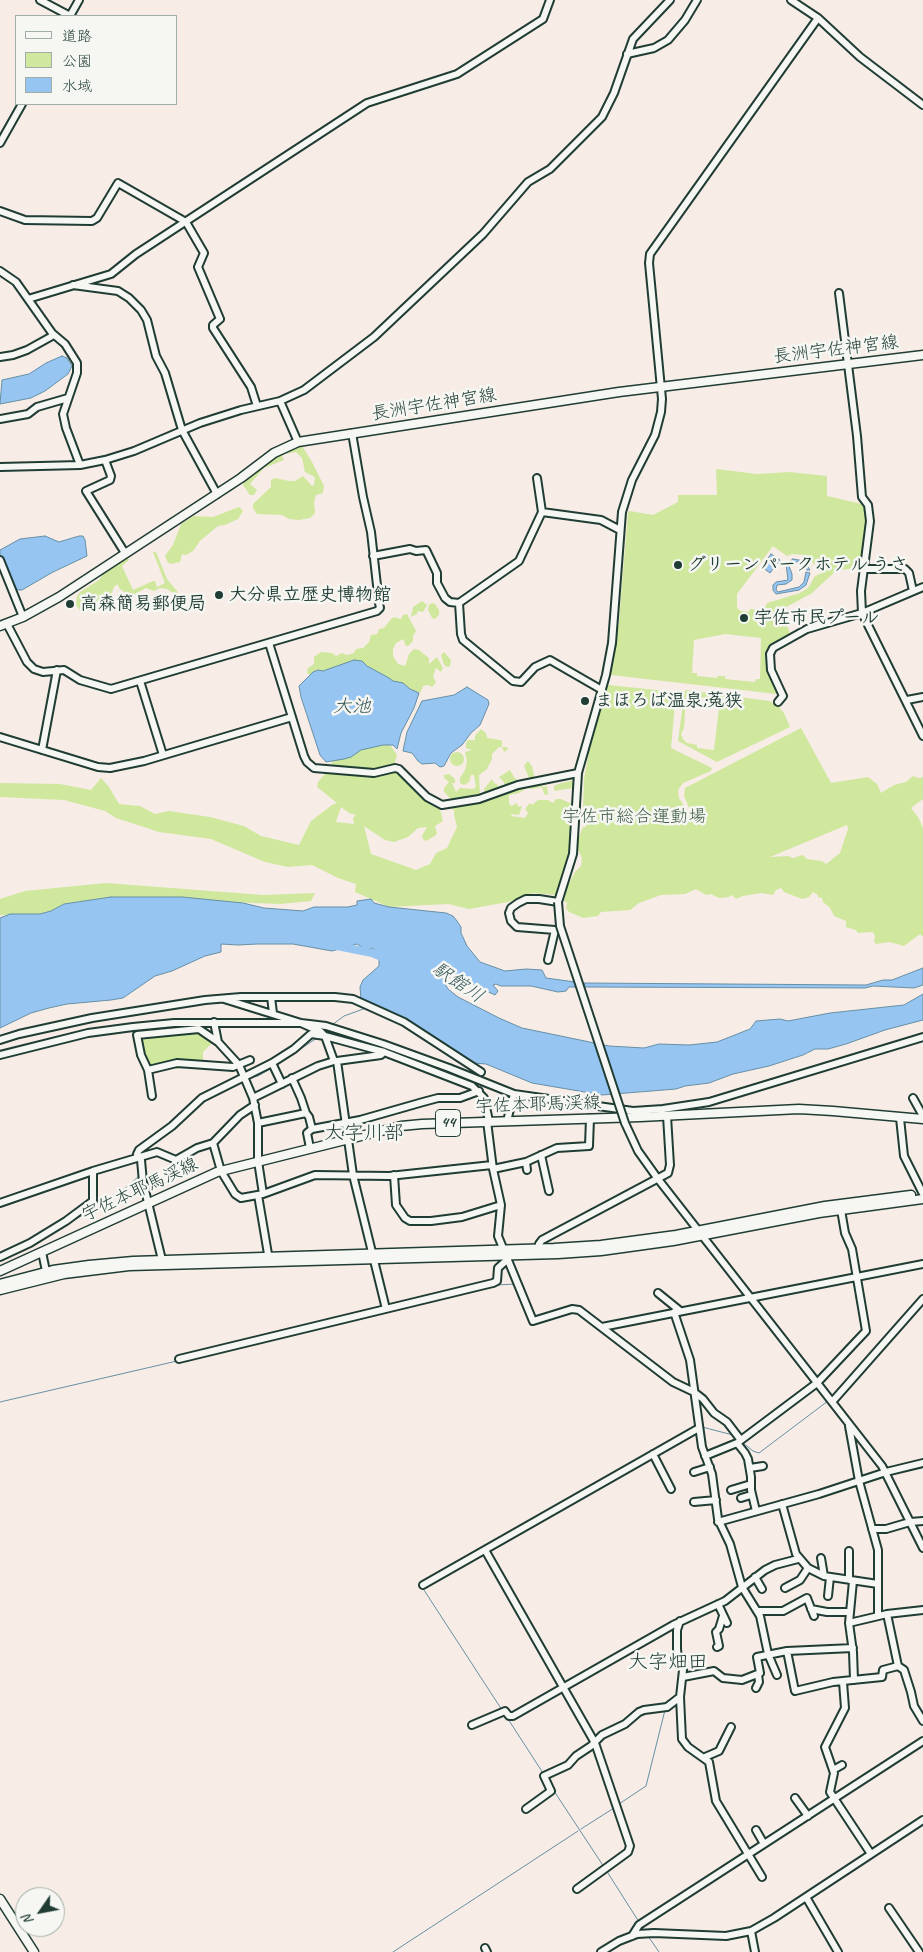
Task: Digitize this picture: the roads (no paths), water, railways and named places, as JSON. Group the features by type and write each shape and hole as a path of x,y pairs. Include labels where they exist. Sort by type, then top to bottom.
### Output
{"main road":[{"name":"長洲宇佐神宮線","path":"3,625 23,617 52,601 218,494 274,453 298,442 660,386 923,355"},
{"name":"宇佐本耶馬渓線","path":"0,1271 221,1171 408,1125 810,1109 900,1118 923,1118"},
{"path":"701,1233 825,1206 923,1194"},
{"path":"0,1290 46,1275 129,1266 374,1256 506,1255 539,1252 701,1233 841,1210 923,1199"},
{"path":"0,1284 104,1263 162,1260 269,1260"},
{"path":"0,1899 34,1952"}],"street":[{"path":"40,0 68,15"},
{"path":"70,15 78,0"},
{"path":"28,299 115,272 136,254 367,103 457,74 543,19 550,0"},
{"path":"0,466 80,465 105,460 134,451 182,430 257,406 280,401 304,390 369,342 483,234 528,182 550,169 594,126 611,100 635,36 670,0"},
{"path":"627,54 654,48 668,40 685,20 697,0"},
{"path":"791,0 799,2 860,57 923,105"},
{"path":"818,18 650,254 649,263 662,403 659,424 628,489 622,512 612,643 602,690 578,773 574,847 558,902 560,926 625,1123 638,1151 886,1472 923,1548"},
{"path":"0,143 21,105"},
{"path":"0,211 25,220 92,221 97,218 118,184 186,222 204,253 198,267 220,319 213,325 213,328 251,387 257,406"},
{"path":"0,271 16,282 54,335 65,344 77,363 77,374 68,398 64,421 80,465"},
{"path":"72,285 118,291 140,308 147,320 154,350 165,373 182,430 218,494"},
{"path":"839,293 862,498 868,505 870,521 861,591 862,613 907,700 916,724 923,736"},
{"path":"0,357 27,350 54,335"},
{"path":"0,419 28,414 37,408 68,398"},
{"path":"280,401 298,442"},
{"path":"3,625 30,666 43,672 66,671 80,680 111,689 378,610 379,603 370,525 352,433"},
{"path":"105,460 111,476 110,480 86,491 125,553"},
{"path":"373,556 410,549 416,551 426,550 437,573 437,583 445,598 450,602 459,603 517,564 542,512 537,478"},
{"path":"542,512 601,520 620,530"},
{"path":"0,560 23,617"},
{"path":"864,569 905,568 910,573 912,591"},
{"path":"778,702 783,694 771,670 770,654 772,649 807,629 862,613 923,587"},
{"path":"459,603 463,640 513,681 521,682 536,667 549,660 602,690"},
{"path":"269,643 304,756 312,767 325,770 374,773 394,768 399,769 427,798 442,804 479,799 518,785 578,773"},
{"path":"42,750 57,670"},
{"path":"140,681 163,755"},
{"path":"907,700 923,697"},
{"path":"0,737 104,768 135,763 292,716"},
{"path":"548,960 555,930 517,927 511,920 509,913 511,908 526,899 558,902"},
{"path":"0,1040 92,1018 224,998 311,996 353,999 404,1022 481,1072"},
{"path":"271,997 272,1013"},
{"path":"224,998 301,1023 325,1036 336,1061 353,1175 386,1309"},
{"path":"214,1022 218,1042"},
{"path":"0,1055 72,1037 166,1024 214,1022 301,1023 326,1026 384,1044 514,1094 633,1111 663,1109 709,1102 923,1037"},
{"path":"152,1096 148,1070 141,1055 137,1038 139,1034 199,1029 218,1042 239,1065 254,1101 258,1123 260,1194 269,1260"},
{"path":"162,1260 137,1154 142,1146 172,1126 197,1102 209,1094 245,1078 272,1063 294,1049 311,1034 384,1052 448,1076 479,1091 486,1101 492,1167 501,1205 498,1236 533,1321 575,1309 582,1312 673,1382 694,1392 706,1402 714,1414 727,1422 745,1452 750,1468 752,1495 756,1511"},
{"path":"0,1203 92,1171 158,1152 176,1160 197,1148 213,1143 254,1101 292,1078 336,1061 381,1055 384,1052"},
{"path":"148,1070 177,1063 233,1066 250,1060"},
{"path":"272,1063 282,1084"},
{"path":"292,1078 309,1117 312,1129"},
{"path":"310,1148 307,1133 312,1129 368,1118 438,1098 460,1098 479,1091"},
{"path":"507,1121 514,1094"},
{"path":"913,1098 923,1118"},
{"path":"692,1114 709,1102"},
{"path":"258,1123 306,1113"},
{"path":"539,1252 539,1244 542,1240 668,1173 670,1165 667,1116"},
{"path":"213,1143 221,1171 237,1196 244,1198 315,1175 394,1176 526,1162 560,1148 589,1146 590,1118"},
{"path":"900,1118 904,1156 923,1194"},
{"path":"541,1155 549,1191"},
{"path":"526,1162 527,1170"},
{"path":"0,1256 30,1243 93,1202 92,1171"},
{"path":"394,1176 396,1205 404,1217 410,1221 462,1217 501,1205"},
{"path":"705,1456 738,1441 817,1383 866,1331 851,1247 844,1230 841,1210"},
{"path":"42,1252 46,1275"},
{"path":"179,1359 495,1283 498,1268 506,1255"},
{"path":"602,1327 923,1264"},
{"path":"658,1293 677,1311 690,1360 699,1428 705,1456 710,1467 718,1522 730,1544 742,1587 758,1611 768,1654 777,1676"},
{"path":"832,1402 923,1299"},
{"path":"849,1424 859,1481 878,1555 878,1616"},
{"path":"423,1585 699,1428"},
{"path":"653,1454 671,1489"},
{"path":"718,1522 886,1472 923,1463"},
{"path":"750,1468 763,1466"},
{"path":"694,1472 710,1467"},
{"path":"731,1490 751,1484"},
{"path":"741,1498 752,1495"},
{"path":"694,1502 716,1500"},
{"path":"782,1504 798,1559 808,1568 827,1577 878,1584"},
{"path":"872,1529 886,1529 910,1522 923,1521"},
{"path":"485,1550 595,1743 630,1849 602,1872 577,1888"},
{"path":"849,1551 851,1581 849,1623 853,1648 854,1680"},
{"path":"821,1558 827,1577 828,1596"},
{"path":"472,1725 505,1711 509,1716 513,1716 680,1621 718,1604 775,1565 798,1559"},
{"path":"784,1588 800,1580 808,1568"},
{"path":"755,1577 762,1589"},
{"path":"758,1611 783,1611 807,1598 812,1612 850,1612"},
{"path":"718,1604 727,1623"},
{"path":"849,1623 887,1614 923,1610"},
{"path":"887,1614 898,1666 904,1670 914,1706 923,1721"},
{"path":"717,1647 719,1646 716,1632 719,1630 723,1616"},
{"path":"680,1621 677,1630 677,1650 683,1676 680,1697 684,1742 688,1747 705,1757 710,1764 716,1801 762,1877"},
{"path":"756,1688 759,1682 758,1674 760,1671 757,1657 787,1652 853,1648"},
{"path":"787,1652 795,1691 833,1682 882,1677 882,1670 898,1666"},
{"path":"683,1676 714,1671 723,1678 742,1680 758,1674"},
{"path":"843,1682 845,1708 825,1747 833,1770 830,1792 871,1854"},
{"path":"526,1809 551,1791 544,1776 568,1765 577,1754 595,1743 602,1735 625,1724 644,1710 667,1707 680,1697"},
{"path":"705,1757 719,1751 731,1726"},
{"path":"632,1936 640,1926 923,1741"},
{"path":"833,1770 842,1766"},
{"path":"795,1798 808,1816"},
{"path":"601,1952 632,1936 654,1933 726,1936 750,1931 806,1897 923,1820"},
{"path":"756,1830 764,1844"},
{"path":"806,1897 838,1952"},
{"path":"889,1908 918,1952"},
{"path":"750,1931 755,1952"}],"water":[{"path":"62,356 67,358 72,366 68,374 45,391 31,398 0,404 2,380 29,374 46,363"},
{"path":"45,536 59,542 83,536 87,556 53,572 22,590 17,590 0,555 0,550 20,539"},
{"path":"771,554 780,560 770,573 762,567"},
{"path":"793,559 804,561 810,570 807,570 801,562 792,562 789,566 792,580 786,584 777,585 776,590 778,592 799,587 804,582 806,572 810,573 806,585 799,590 776,594 773,590 773,585 776,582 788,580 786,564"},
{"name":"大池","path":"354,660 362,661 393,681 403,683 419,693 414,708 401,733 397,749 393,745 383,745 361,750 351,757 326,762 320,755 299,686 313,672 323,671"},
{"path":"467,687 488,700 489,704 480,725 462,745 451,753 444,766 440,767 435,763 422,764 412,753 403,751 407,732 422,701 454,695"},
{"path":"111,897 182,897 243,903 264,908 303,911 314,907 348,907 357,905 357,901 371,899 374,903 389,907 446,913 453,916 457,921 467,946 480,962 505,971 542,970 546,978 575,982 577,987 569,987 566,991 558,992 531,986 501,986 496,984 493,985 498,991 495,995 461,979 446,976 443,980 448,989 458,997 522,1028 609,1046 644,1048 659,1044 689,1045 717,1042 750,1029 756,1021 780,1019 788,1021 830,1013 904,1005 923,994 923,1020 885,1030 828,1049 815,1049 769,1066 733,1074 709,1083 676,1089 602,1095 532,1083 486,1064 473,1063 409,1022 361,999 360,987 363,980 379,966 379,954 372,948 366,950 357,944 332,951 293,944 221,944 221,952 205,956 172,971 155,976 123,998 67,1004 49,1008 31,1013 0,1028 0,918 10,914 40,914 64,904"},
{"path":"923,968 923,985 914,988 873,986 865,988 585,987 584,983 866,985 883,980 892,980"}],"waterway":[{"name":"駅館川","path":"332,945 372,953 389,960"},
{"path":"332,1025 344,1016 366,1008"},
{"path":"275,1066 317,1038"},
{"path":"248,1078 258,1076 272,1068"},
{"path":"58,1229 99,1206 128,1186 140,1175"},
{"path":"4,1259 29,1247"},
{"path":"497,1285 515,1284"},
{"path":"556,1317 574,1312"},
{"path":"0,1402 177,1361"},
{"path":"743,1443 759,1453 828,1401"},
{"path":"702,1427 733,1435"},
{"path":"422,1587 502,1710"},
{"path":"619,1804 646,1786 665,1710"},
{"path":"508,1719 543,1773"},
{"path":"554,1791 604,1867"},
{"path":"581,1829 614,1808"},
{"path":"393,1952 578,1831"},
{"path":"606,1870 639,1922"},
{"path":"648,1936 659,1952"}],"place":[{"name":"グリーンパークホテル うさ","path":"678,565"},
{"name":"大分県立歴史博物館","path":"219,595"},
{"name":"高森簡易郵便局","path":"70,604"},
{"name":"宇佐市民プール","path":"744,618"},
{"name":"まほろば温泉;菟狭","path":"585,701"}],"district":[{"name":"大字川部","path":"364,1134"},
{"name":"大字畑田","path":"668,1663"}],"park label":[{"name":"宇佐市総合運動場","path":"634,817"}]}
